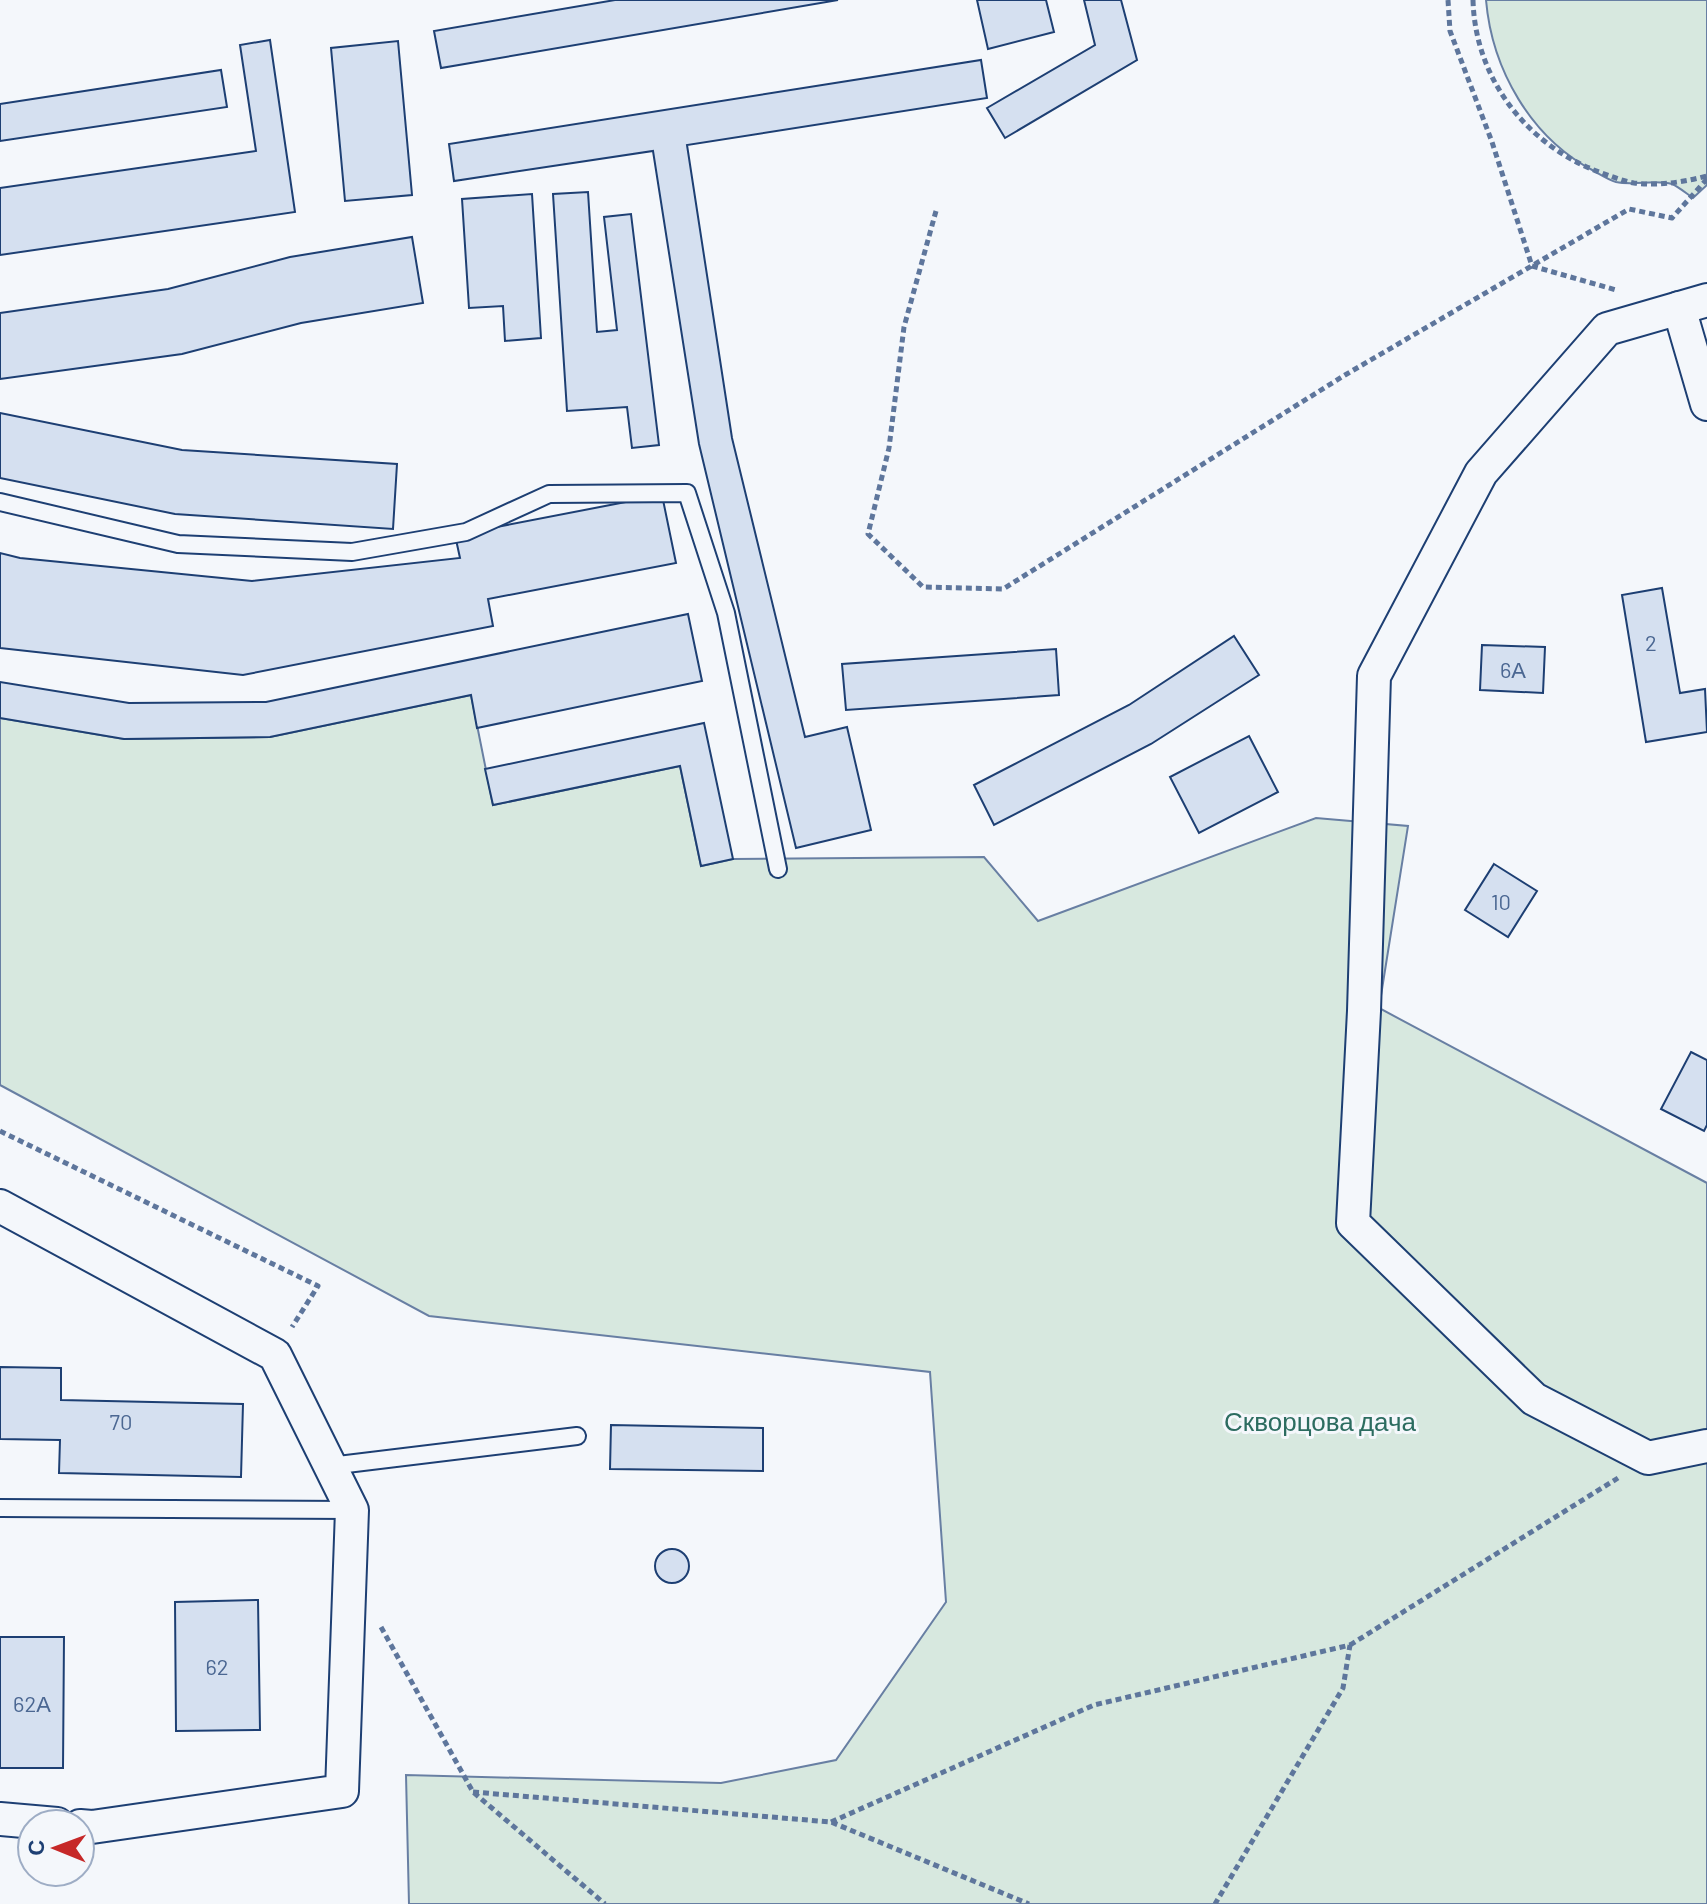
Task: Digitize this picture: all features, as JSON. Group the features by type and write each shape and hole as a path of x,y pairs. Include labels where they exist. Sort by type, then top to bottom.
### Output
{"street":[{"path":"1707,404 1693,304 1607,329 1481,473 1374,676 1364,1011 1353,1223 1534,1399 1648,1458 1707,1446"},
{"path":"0,1206 275,1355 352,1510 342,1791 96,1826"}],"lane":[{"path":"0,502 178,544 352,552 466,532 549,494 687,493 726,613 778,869"},
{"path":"330,1466 577,1436"},
{"path":"0,1508 352,1510"}],"path":[{"path":"1448,0 1450,31 1492,142 1532,266"},
{"path":"1473,0 1476,26 1491,74 1509,105 1546,145 1580,164 1626,182 1671,184 1707,177"},
{"path":"936,211 904,327 889,448 868,534 923,587 1003,589 1345,375 1629,209 1672,218 1707,177"},
{"path":"1532,266 1620,291"},
{"path":"0,1131 318,1286 275,1355"},
{"path":"831,1822 1094,1705 1350,1645 1648,1458"},
{"path":"380,1626 473,1792 605,1904"},
{"path":"1215,1904 1343,1688 1350,1645"},
{"path":"473,1792 831,1822 1029,1904"}],"green space":[{"path":"1486,0 1707,0 1707,185 1693,198 1672,184 1616,182 1572,157 1551,140 1534,121 1506,76 1490,26"},
{"name":"Скворцова дача","path":"471,695 493,805 680,766 701,866 733,859 984,857 1038,921 1316,818 1408,826 1379,1008 1707,1183 1707,1904 409,1904 406,1775 721,1783 836,1760 946,1602 930,1372 429,1316 0,1085 0,718 124,739 270,737"}],"building":[{"path":"615,0 838,0 441,68 434,31"},
{"path":"977,0 1046,0 1054,32 988,49"},
{"path":"1084,0 1121,0 1137,60 1005,138 987,108 1095,45"},
{"path":"270,40 295,212 0,255 0,188 256,151 240,45"},
{"path":"398,41 412,195 345,201 331,48"},
{"path":"981,60 987,98 687,145 732,438 805,737 847,727 871,830 796,848 699,444 653,151 454,181 449,144"},
{"path":"221,70 227,107 0,141 0,104"},
{"path":"588,192 597,332 617,330 604,217 631,214 659,445 632,448 627,407 567,411 553,194"},
{"path":"532,194 541,338 505,341 503,306 469,308 462,199"},
{"path":"412,237 423,303 301,323 182,354 0,379 0,313 168,289 290,257"},
{"path":"0,413 182,450 397,464 393,529 175,514 0,478"},
{"path":"662,495 676,563 488,599 493,626 243,675 0,648 0,553 20,558 252,581 460,558 455,535"},
{"path":"1662,588 1680,693 1705,689 1707,732 1646,742 1622,595"},
{"path":"688,614 702,681 477,728 471,695 270,737 124,739 0,718 0,682 129,703 266,702"},
{"path":"1234,636 1259,675 1151,744 994,825 974,785 1129,705"},
{"path":"1482,645 1545,647 1543,693 1480,690"},
{"path":"1056,649 1059,695 846,710 842,664"},
{"path":"704,723 733,859 701,866 680,766 493,805 485,769"},
{"path":"1249,736 1278,792 1199,833 1170,777"},
{"path":"1494,864 1537,891 1508,937 1465,910"},
{"path":"1691,1052 1707,1060 1707,1125 1704,1131 1661,1109"},
{"path":"0,1367 61,1368 61,1400 243,1404 241,1477 59,1473 60,1440 0,1439"},
{"path":"611,1425 763,1428 763,1471 610,1469"},
{"path":"672,1549 684,1554 689,1566 684,1578 672,1583 660,1578 655,1566 660,1554"},
{"path":"258,1600 260,1730 176,1731 175,1602"},
{"path":"0,1637 64,1637 63,1768 0,1768"}]}
